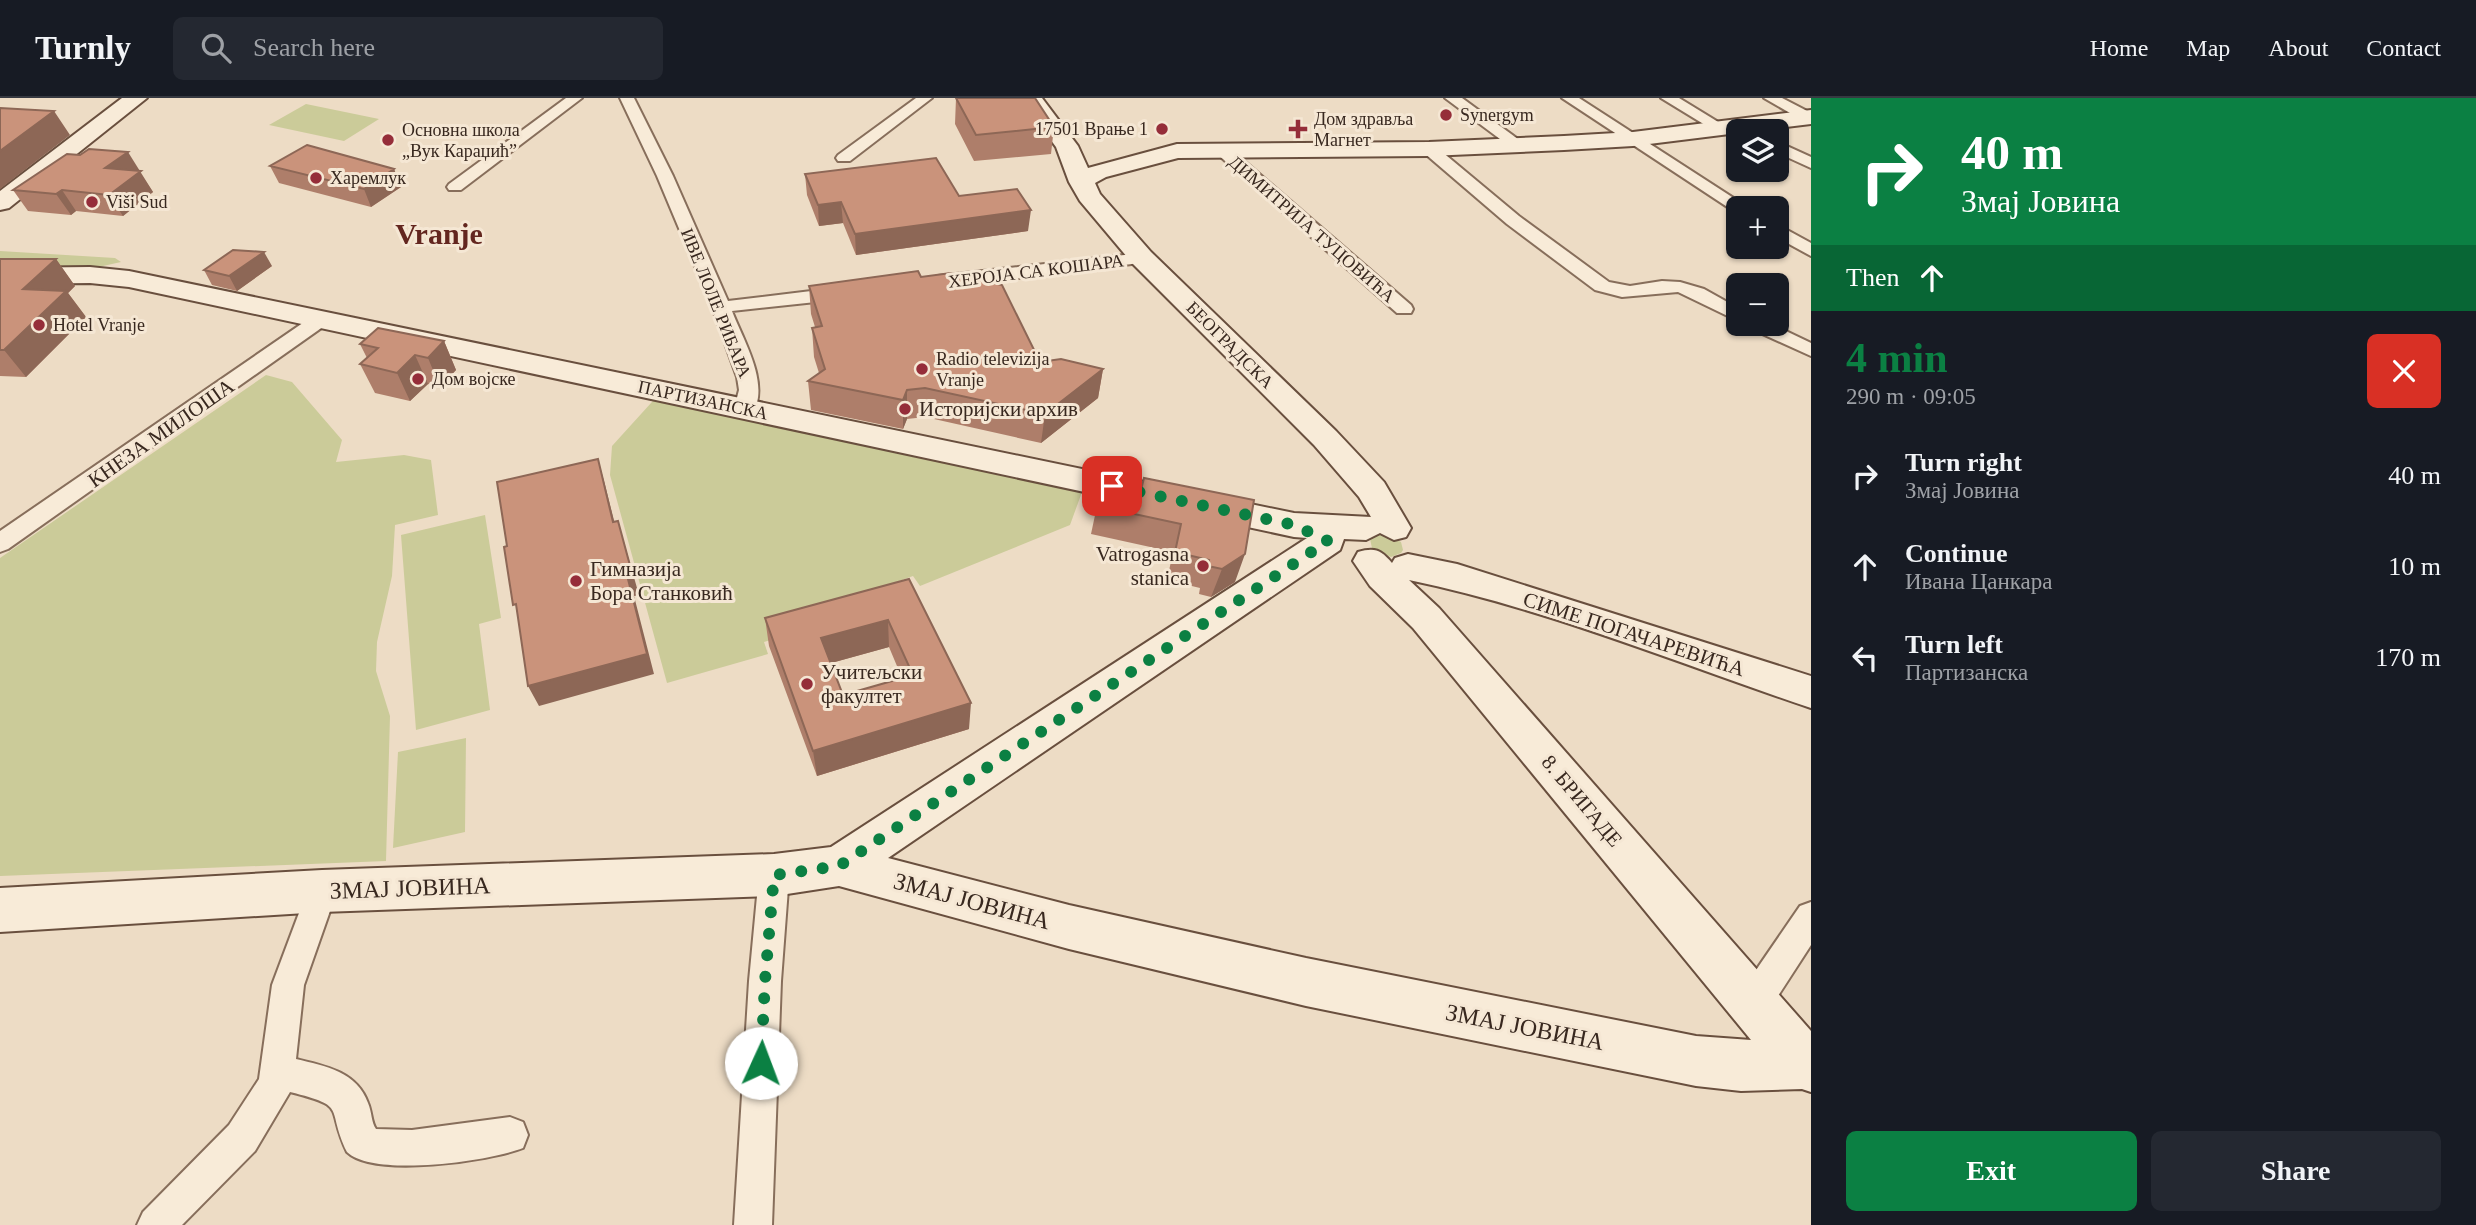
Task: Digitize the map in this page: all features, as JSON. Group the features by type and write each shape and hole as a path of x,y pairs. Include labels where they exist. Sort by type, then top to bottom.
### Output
{"street":[{"path":"0,203 136,98"},
{"path":"455,187 575,98"},
{"path":"627,98 674,198"},
{"path":"844,158 925,98"},
{"name":"БЕОГРАДСКА","path":"1031,98 1078,170 1089,196 1142,258 1325,438 1372,490 1376,552"},
{"path":"1049,98 1089,152 1105,159 1135,162"},
{"path":"1452,98 1518,145"},
{"path":"1569,98 1726,198"},
{"path":"1668,98 1726,125"},
{"path":"1771,98 1809,117"},
{"path":"1789,120 1809,117"},
{"path":"1078,170 1098,172 1177,150 1429,149 1633,139 1726,130"},
{"name":"ДИМИТРИЈА ТУЦОВИЋА","path":"1221,149 1404,309"},
{"path":"1429,149 1513,219 1602,286 1630,294 1675,286 1726,309"},
{"path":"1789,152 1811,163"},
{"name":"ИВЕ ЛОЛЕ РИБАРА","path":"674,198 721,307 747,377 749,390 745,409"},
{"path":"1789,237 1811,251"},
{"name":"ХЕРОЈА СА КОШАРА","path":"922,284 1142,258"},
{"name":"ПАРТИЗАНСКА","path":"0,276 113,277 745,409 1376,552"},
{"path":"721,307 866,290"},
{"name":"КНЕЗА МИЛОША","path":"0,543 320,320"},
{"path":"1781,336 1811,350"},
{"path":"839,866 1376,552"},
{"name":"СИМЕ ПОГАЧАРЕВИЋА","path":"1376,552 1540,602 1811,692"},
{"name":"8. БРИГАДЕ","path":"1376,552 1753,1004 1808,1065"},
{"name":"ЗМАЈ ЈОВИНА","path":"0,910 322,891 774,875 839,866 1069,927 1319,985 1696,1061 1741,1066 1808,1065"},
{"path":"754,1225 765,981 774,875"},
{"path":"156,1225 242,1138 269,1097 279,1072 288,985 322,891"},
{"path":"1753,1004 1811,917"},
{"path":"279,1072 335,1089 346,1095 350,1101 356,1132 362,1142 372,1148 394,1149 510,1135"}],"green space":[{"path":"306,104 379,119 344,141 269,125"},
{"path":"0,251 115,258 121,262 103,266 0,268"},
{"path":"266,375 292,382 342,440 336,462 404,455 431,460 438,515 395,525 392,576 377,642 376,671 390,716 386,861 0,876 0,558"},
{"path":"661,392 774,415 941,462 1086,481 1070,525 920,586 913,576 820,610 826,623 764,642 768,654 667,683 610,475 612,446"},
{"path":"485,515 501,618 479,624 490,710 416,730 401,535"},
{"path":"1385,534 1401,542 1401,553 1391,557 1372,548 1370,539"},
{"path":"466,738 465,832 393,848 398,752"}],"building":[{"path":"956,98 1035,98 1054,127 976,135"},
{"path":"0,108 54,111 0,151"},
{"path":"307,145 394,169 364,189 270,166"},
{"path":"89,149 128,152 105,168 141,171 109,195 62,190 56,194 13,190 67,154 80,155"},
{"path":"936,158 959,196 1017,189 1031,210 855,234 841,202 818,205 805,174"},
{"path":"233,250 264,252 229,276 204,270"},
{"path":"0,259 56,259 23,289 66,291 4,350 0,350"},
{"name":"Radio televizija Vranje","path":"918,271 921,277 951,273 1002,285 1040,362 1061,359 1103,369 1045,414 925,388 907,390 903,400 808,381 825,369 812,328 822,326 809,286"},
{"path":"378,328 444,341 428,358 415,355 397,373 360,364 378,348 360,344"},
{"name":"Гимназија Бора Станковић","path":"598,459 613,522 618,521 632,573 627,575 647,654 528,686 516,604 513,605 504,547 507,546 497,482"},
{"path":"1105,478 1142,486 1144,478 1254,500 1245,554 1222,569 1208,566 1209,560 1175,552 1181,524 1097,506"},
{"path":"909,579 971,703 813,751 765,618","holes":["888,620 913,675 843,695 821,638"]}],"place":[{"name":"Synergym","path":"1446,115"},
{"name":"17501 Врање 1","path":"1162,129"},
{"name":"Дом здравља Магнет","path":"1298,129"},
{"name":"Основна школа „Вук Караџић”","path":"388,140"},
{"name":"Харемлук","path":"316,178"},
{"name":"Viši Sud","path":"92,202"},
{"name":"Hotel Vranje","path":"39,325"},
{"name":"Radio televizija Vranje","path":"922,369"},
{"name":"Дом војске","path":"418,379"},
{"name":"Историјски архив","path":"905,409"},
{"name":"Vatrogasna stanica","path":"1203,566"},
{"name":"Гимназија Бора Станковић","path":"576,581"},
{"name":"Учитељски факултет","path":"807,684"}],"district":[{"name":"Vranje","path":"439,233"}],"route":[{"path":"761,1063 774,875 839,866 1328,541 1294,525 1112,486"}]}
